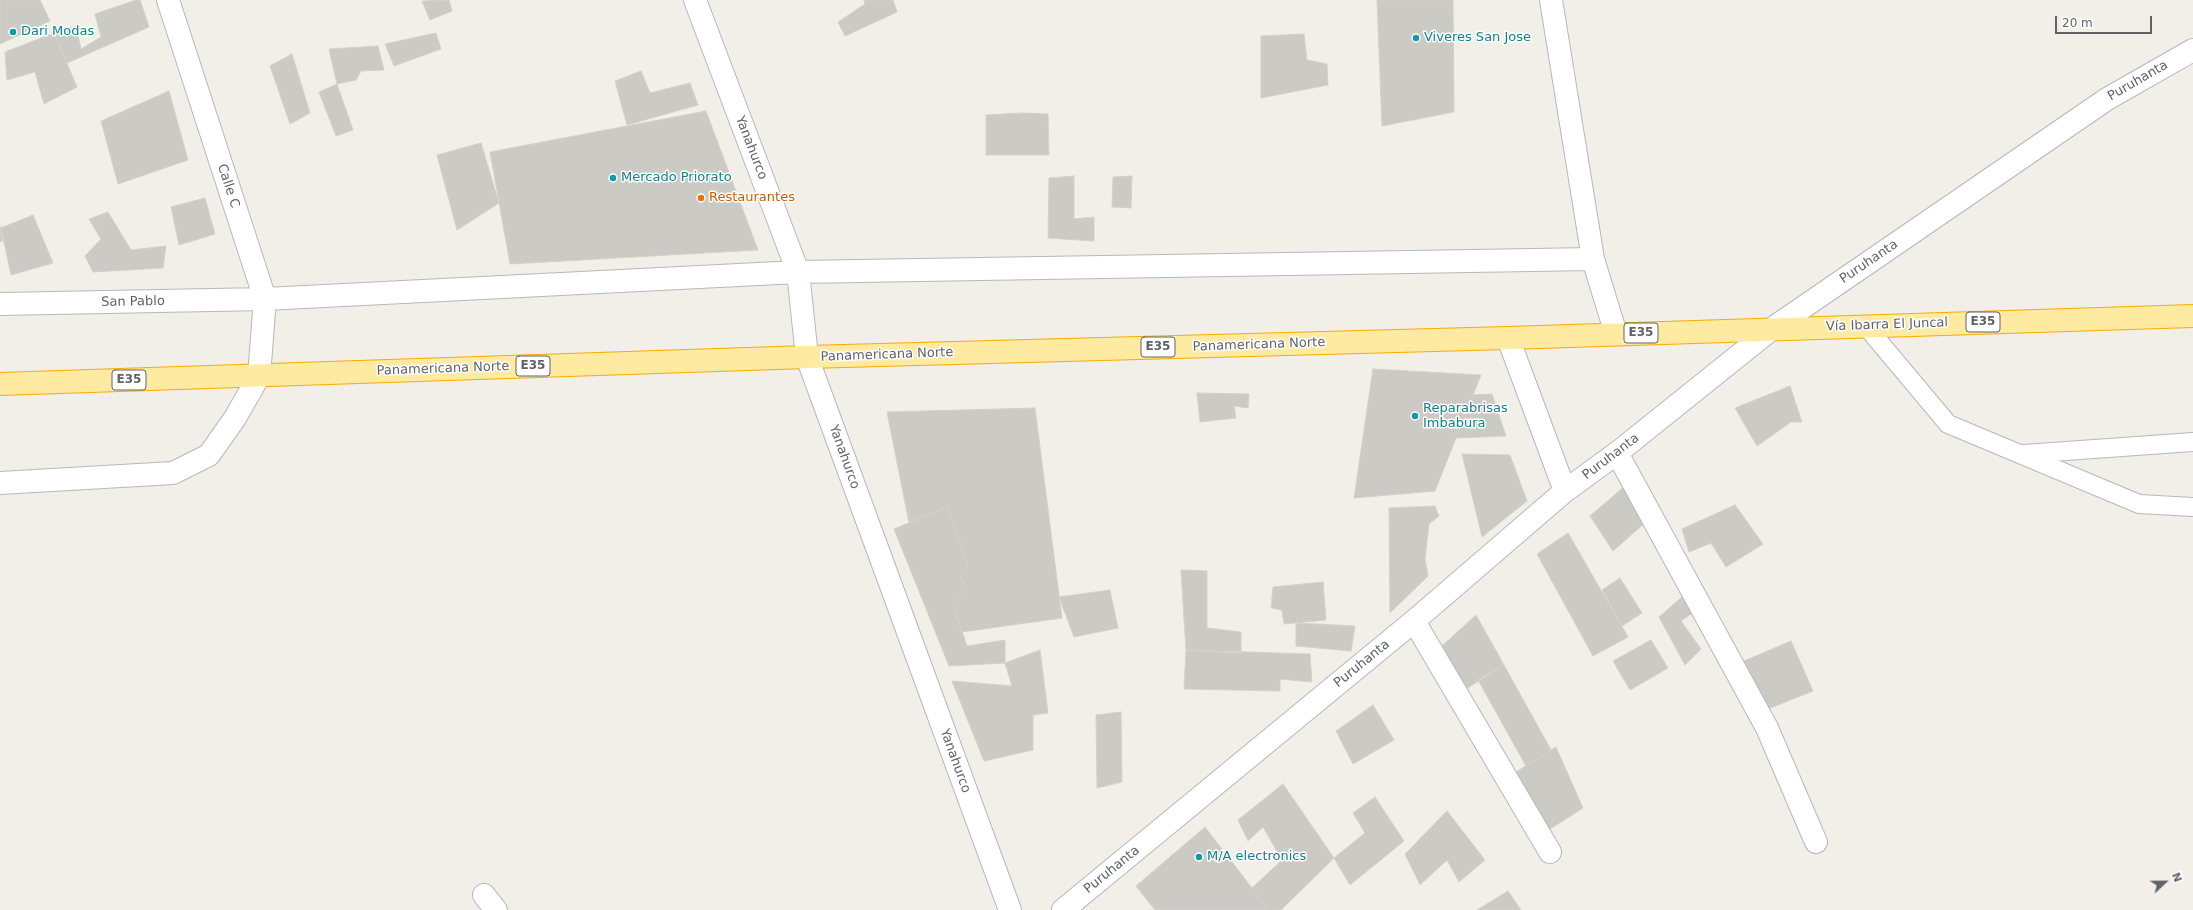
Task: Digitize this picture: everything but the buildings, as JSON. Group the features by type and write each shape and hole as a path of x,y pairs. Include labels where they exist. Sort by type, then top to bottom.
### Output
{"highway":[{"name":"Vía Ibarra El Juncal","path":"1774,328 2193,316"},
{"name":"Panamericana Norte","path":"0,384 807,357 1508,338 1774,328"}],"street":[{"name":"Calle C","path":"168,0 265,300 258,376"},
{"name":"Yanahurco","path":"695,0 798,272 807,357 1010,910"},
{"path":"1551,0 1593,259 1616,334"},
{"name":"Puruhanta","path":"1063,910 1414,621 1565,491 1617,453 1774,328 2107,99 2193,50"},
{"name":"San Pablo","path":"0,304 265,300 798,272 1593,259"},
{"path":"1508,338 1565,491"},
{"path":"0,483 173,473 209,455 235,418 258,376"},
{"path":"1617,453 1767,728 1816,842"},
{"path":"1414,621 1550,852"}],"lane":[{"path":"1865,325 1948,424 2139,504 2193,507"},
{"path":"2020,454 2193,442"}],"place":[{"name":"Dari Modas","path":"13,32"},
{"name":"Viveres San Jose","path":"1416,38"},
{"name":"Mercado Priorato","path":"613,178"},
{"name":"Restaurantes","path":"701,198"},
{"name":"Reparabrisas Imbabura","path":"1415,416"},
{"name":"M/A electronics","path":"1199,857"}]}
